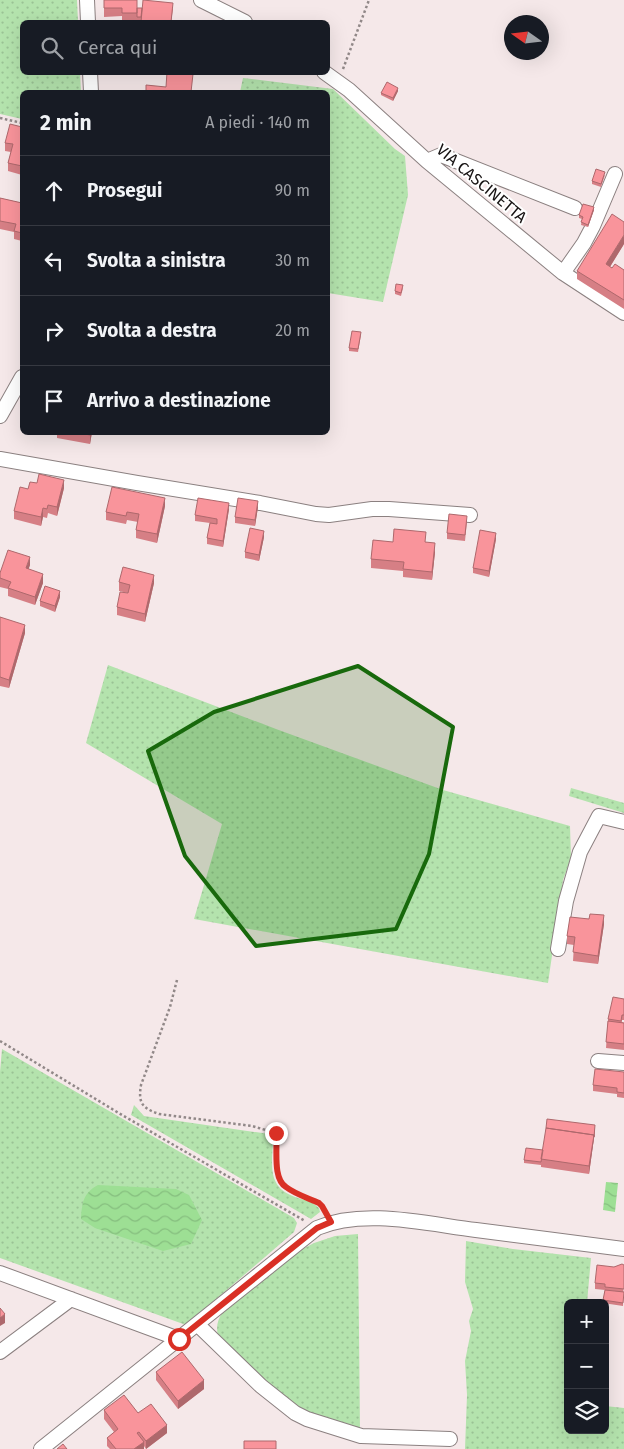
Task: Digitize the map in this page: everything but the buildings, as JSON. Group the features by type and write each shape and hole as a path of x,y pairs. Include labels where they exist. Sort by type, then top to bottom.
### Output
{"street":[{"path":"88,0 88,20"},
{"path":"201,0 241,20"},
{"path":"90,75 91,90"},
{"name":"VIA CASCINETTA","path":"328,75 349,90 427,161 563,273 624,313"},
{"path":"427,161 441,155 575,208"},
{"path":"563,273 584,243 593,226 615,174"},
{"path":"0,416 20,381"},
{"path":"0,459 316,514 329,515 372,509 388,509 470,515"},
{"path":"558,949 566,901 580,852 599,816 624,822"},
{"path":"598,1061 624,1063"},
{"path":"41,1449 317,1228 331,1222 390,1219 624,1249"},
{"path":"0,1273 179,1339"},
{"path":"0,1352 71,1300"},
{"path":"197,1324 261,1386 295,1413 308,1419 361,1436 450,1439"}],"path":[{"path":"338,82 369,0"},
{"path":"0,118 20,123"},
{"path":"177,980 170,1007 142,1085 139,1096 141,1103 152,1112 159,1114 252,1126 276,1133 280,1182 285,1187 319,1203 331,1222"},
{"path":"0,1042 317,1228"}],"highlighted area":[{"path":"358,666 453,727 429,854 396,929 256,946 185,856 148,751 214,712"}],"shaded area":[{"path":"0,0 77,0 78,20 20,20 20,75 80,75 81,90 20,90 20,119 0,114"},
{"path":"243,78 333,89 395,149 405,156 408,195 383,302 330,293 330,90 240,90"},
{"path":"108,665 443,790 570,826 571,858 563,880 548,983 194,919 222,824 86,743"},
{"path":"571,788 624,803 624,813 569,796"},
{"path":"2,1049 294,1218 297,1223 294,1232 186,1325 0,1258 0,1072"},
{"path":"134,1105 144,1116 269,1134 273,1141 272,1167 275,1181 286,1193 314,1204 319,1208 320,1212 311,1219 131,1115"},
{"path":"358,1234 360,1429 305,1414 219,1340 217,1329 223,1312 291,1255 314,1243 335,1236"},
{"path":"466,1241 513,1249 591,1258 587,1299 564,1299 564,1434 609,1434 609,1406 624,1408 624,1449 465,1449 467,1395 465,1361 471,1331 469,1321 473,1309 465,1282"}],"water":[{"path":"606,1182 618,1183 615,1212 603,1210"},
{"path":"98,1185 176,1189 189,1195 202,1220 191,1244 163,1251 95,1228 81,1219 86,1195"}],"route":[{"path":"179,1339 317,1228 331,1222 319,1203 285,1187 280,1182 276,1133"}]}
